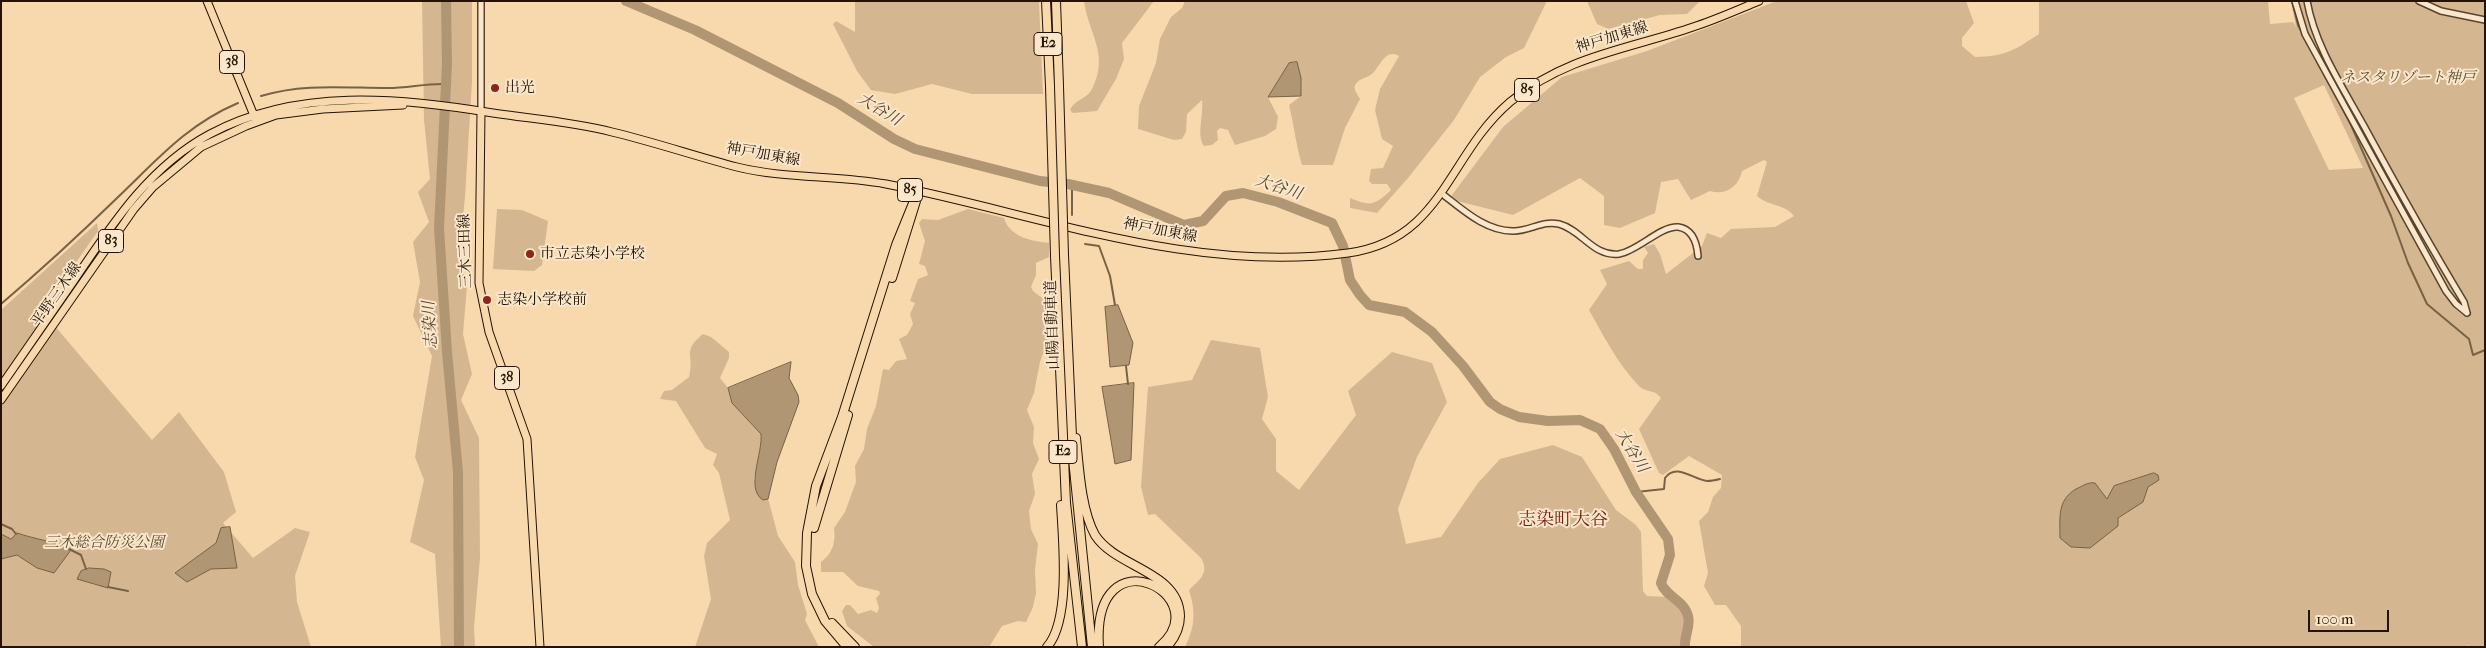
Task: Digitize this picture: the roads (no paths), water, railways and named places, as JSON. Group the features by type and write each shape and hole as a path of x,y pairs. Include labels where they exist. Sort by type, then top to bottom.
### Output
{"highway":[{"name":"山陽自動車道","path":"1046,1 1058,370 1066,503 1082,647"},
{"name":"山陽自動車道","path":"1056,1 1068,359 1077,517 1092,647"},
{"path":"847,647 825,621 812,594 806,566 808,533 816,486 842,418 896,245 918,191"},
{"path":"855,647 834,624 819,598 812,573 812,539 823,495 915,210 918,191"},
{"path":"1068,359 1078,460 1089,520 1096,536 1110,552 1157,579 1174,596 1179,608 1180,621 1176,634 1167,647"},
{"path":"1047,647 1057,630 1062,594 1058,370"},
{"path":"1100,647 1100,616 1108,597 1121,585 1141,581 1159,587 1168,596 1173,606 1173,627 1168,638 1159,647"}],"main road":[{"name":"38","path":"207,1 258,122"},
{"name":"神戸加東線","path":"481,111 604,130 740,168 872,182 918,191 1191,253 1256,257 1341,254 1375,247 1410,230 1441,193 1480,134 1511,102 1550,74 1592,56 1695,27 1758,1"},
{"path":"254,115 274,108 323,101 386,99 481,111"},
{"path":"258,122 276,116 323,109 428,105"},
{"name":"三木三田線","path":"481,111 479,283 489,332 527,439 540,647"},
{"name":"平野三木線","path":"1,386 129,203 150,180 195,143 254,115"},
{"name":"平野三木線","path":"1,400 134,209 153,187 201,148 258,122"}],"street":[{"path":"481,1 481,111"},
{"path":"2295,1 2309,42 2441,283 2456,304 2467,313 2464,302 2326,57 2311,26 2307,1"},
{"path":"2420,1 2442,10 2485,20"},
{"path":"1441,193 1472,217 1498,229 1515,231 1546,223 1560,224 1601,252 1614,254 1629,251 1668,229 1678,227 1690,233 1697,244 1698,256"}],"waterway":[{"name":"志染川","path":"446,1 447,64 439,228 447,352 458,472 459,647"},
{"name":"大谷川","path":"626,1 695,30 838,103 894,139 915,149 1040,181 1068,184 1109,193 1184,225 1203,221 1226,196 1243,193 1278,202 1332,223 1343,246 1350,280 1360,295 1369,305 1405,312 1432,332 1463,366 1490,402 1500,409 1519,417 1548,421 1580,420 1600,429 1614,449 1636,492 1668,539 1670,555 1661,583 1663,588 1683,606 1688,616 1689,624 1685,647"},
{"path":"2292,1 2298,25 2351,125 2427,304 2469,339 2473,355 2485,350"},
{"path":"261,96 293,89 308,88 388,88 446,84"},
{"path":"1,304 74,239 172,145 203,122 238,103"},
{"path":"1072,184 1072,215"},
{"path":"1085,244 1099,246 1110,276 1115,305"},
{"path":"1126,366 1128,384"},
{"path":"1636,492 1664,489 1665,478 1669,473 1674,472 1685,473 1707,481 1720,479"},
{"path":"1,524 12,529 16,534"},
{"path":"69,549 81,555 86,569"},
{"path":"108,587 128,591"}],"place":[{"name":"出光","path":"495,88"},
{"name":"市立志染小学校","path":"530,254"},
{"name":"志染小学校前","path":"487,300"}],"district":[{"name":"志染町大谷","path":"1563,521"}],"park label":[{"name":"ネスタリゾート神戸","path":"2408,78"},
{"name":"三木総合防災公園","path":"104,543"}]}
